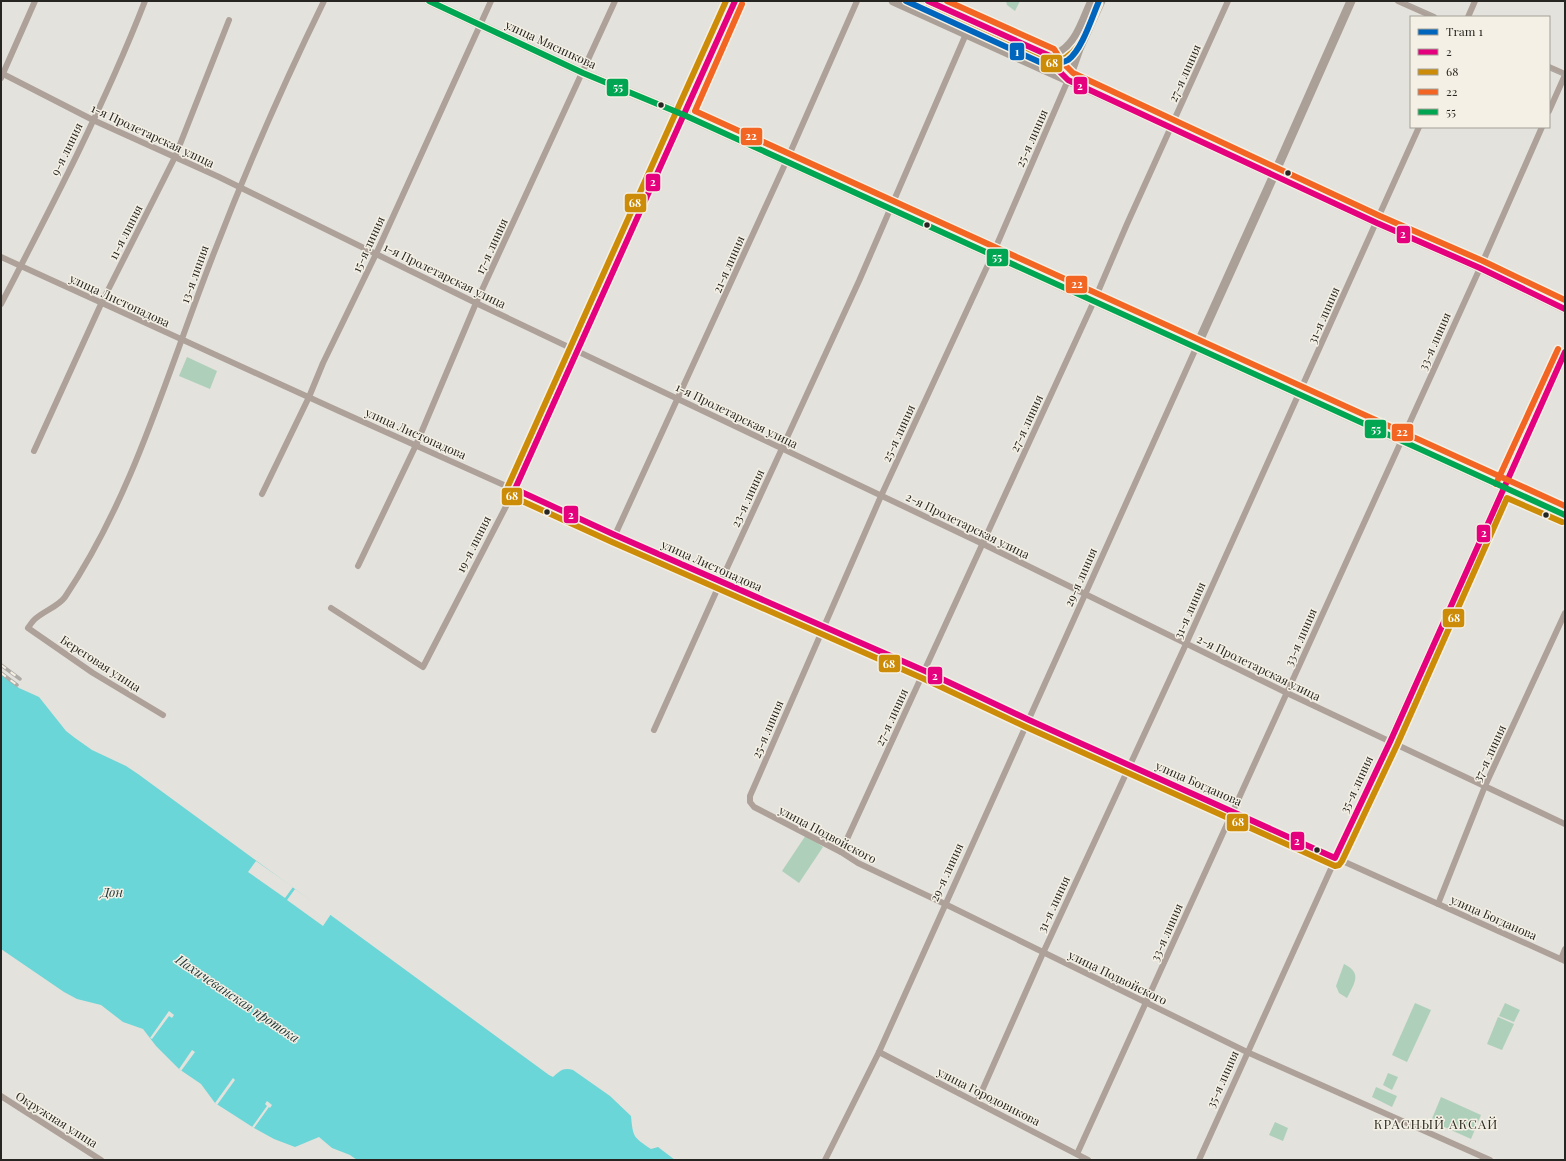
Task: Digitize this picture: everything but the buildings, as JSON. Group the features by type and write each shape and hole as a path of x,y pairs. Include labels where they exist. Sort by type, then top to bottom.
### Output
{"main road":[{"name":"улица Мясникова","path":"429,1 583,73 684,115 1565,515"},
{"name":"19-я линия","path":"684,115 735,1"},
{"path":"893,1 1565,308"},
{"path":"928,1 1050,56 1056,68 1068,80"},
{"path":"1050,56 1062,52 1068,46 1077,33 1092,1"},
{"path":"1068,80 1079,49 1101,1"},
{"name":"29-я линия","path":"1196,348 1351,1"},
{"name":"35-я линия","path":"1503,487 1565,352"}],"street":[{"path":"2,75 35,1"},
{"name":"9-я линия","path":"1,304 93,120 126,50 145,1"},
{"name":"13-я линия","path":"28,628 35,619 64,599 88,562 121,496 240,188 288,75 324,1"},
{"name":"15-я линия","path":"262,494 376,254 491,1"},
{"name":"17-я линия","path":"358,566 416,445 476,303 615,1"},
{"name":"21-я линия","path":"615,535 786,162 857,1"},
{"name":"27-я линия","path":"841,852 1094,301 1228,1"},
{"path":"1398,1 1432,16"},
{"path":"1468,16 1476,1"},
{"name":"11-я линия","path":"34,451 101,304 176,157 229,20"},
{"name":"23-я линия","path":"654,730 891,209 966,34"},
{"path":"1550,68 1565,75 1550,109"},
{"name":"1-я Пролетарская улица","path":"2,75 93,120 176,157 476,303 880,496"},
{"name":"25-я линия","path":"750,796 880,496 992,256 1068,80"},
{"name":"19-я линия","path":"331,608 423,668 515,489 684,115"},
{"name":"31-я линия","path":"977,1102 1043,953 1186,644 1419,128"},
{"name":"33-я линия","path":"1077,1154 1480,268 1542,128"},
{"name":"улица Листопадова","path":"1,257 101,304 615,535 823,625"},
{"name":"29-я линия","path":"824,1160 879,1052 1196,348"},
{"name":"35-я линия","path":"1199,1160 1335,858 1390,742 1503,487"},
{"name":"2-я Пролетарская улица","path":"880,496 983,544 1287,693 1565,824"},
{"name":"37-я линия","path":"1438,904 1485,786 1565,613"},
{"name":"улица Богданова","path":"823,625 1029,720 1563,960"},
{"name":"Береговая улица","path":"28,628 93,673 163,715"},
{"name":"улица Подвойского","path":"750,796 750,802 754,807 841,852 858,863 1248,1052 1490,1160"},
{"path":"1563,960 1565,949"},
{"name":"улица Городовикова","path":"879,1052 1088,1160"},
{"name":"Окружная улица","path":"1,1096 101,1160"}],"green space":[{"path":"1006,1 1020,1 1015,11 1007,5"},
{"path":"187,357 217,371 210,389 179,376"},
{"path":"806,835 823,847 799,883 782,871"},
{"path":"1344,964 1350,967 1355,975 1354,983 1347,998 1339,993 1336,986"},
{"path":"1415,1003 1431,1010 1407,1062 1392,1055"},
{"path":"1505,1003 1520,1010 1514,1022 1499,1016"},
{"path":"1498,1017 1514,1024 1502,1050 1487,1044"},
{"path":"1388,1073 1398,1077 1392,1090 1383,1085"},
{"path":"1376,1087 1397,1096 1392,1107 1372,1097"},
{"path":"1441,1097 1481,1115 1471,1139 1431,1121"},
{"path":"1275,1122 1288,1128 1283,1141 1269,1135"}],"water":[{"name":"Дон","path":"1,674 19,688 39,697 66,731 75,738 92,750 126,766 138,774 549,1075 553,1077 564,1069 573,1070 610,1096 631,1116 633,1133 637,1139 651,1149 658,1147 675,1160 357,1160 350,1155 332,1148 319,1137 295,1147 274,1139 254,1128 215,1103 201,1084 179,1069 156,1046 143,1029 123,1022 101,1005 77,999 64,992 1,949"}],"pier":[{"path":"256,861 293,887 285,898 248,872"},
{"path":"295,889 331,914 323,926 287,900"},
{"path":"169,1011 174,1015 172,1018 169,1016 152,1039 150,1038"},
{"path":"192,1050 195,1052 181,1071 179,1069"},
{"path":"233,1078 235,1080 217,1105 215,1103"},
{"path":"267,1101 272,1105 254,1128 252,1127 267,1106 265,1104"}],"tram line":[{"name":"1","path":"906,1 1046,65 1057,64 1068,60 1078,49 1099,1"},
{"path":"1402,1 1436,16"},
{"path":"1550,69 1565,76"}],"railway":[{"path":"1,665 20,679"},
{"path":"1,673 17,685"}],"transit line":[{"name":"55","path":"429,1 583,73 684,115 1565,515"},
{"name":"68","path":"726,1 508,486 507,491 511,496 922,678 1026,727 1335,866 1339,865 1342,861 1397,745 1507,498 1562,522"},
{"name":"2","path":"735,1 515,489 615,535 925,671 1029,720 1335,858 1390,742 1565,352"},
{"name":"2","path":"928,1 1050,56 1056,68 1068,80 1377,223 1480,268 1565,309"},
{"name":"22","path":"947,1 1054,49 1063,63 1073,73 1380,216 1483,261 1565,300"},
{"name":"22","path":"742,4 695,111 1565,506"},
{"name":"68","path":"925,8 1050,64 1060,61 1076,49 1087,32 1099,4"},
{"name":"22","path":"1496,484 1558,349"}],"district":[{"name":"КРАСНЫЙ АКСАЙ","path":"1436,1123"}],"water label":[{"name":"Нахичеванская протока","path":"238,998"}]}
